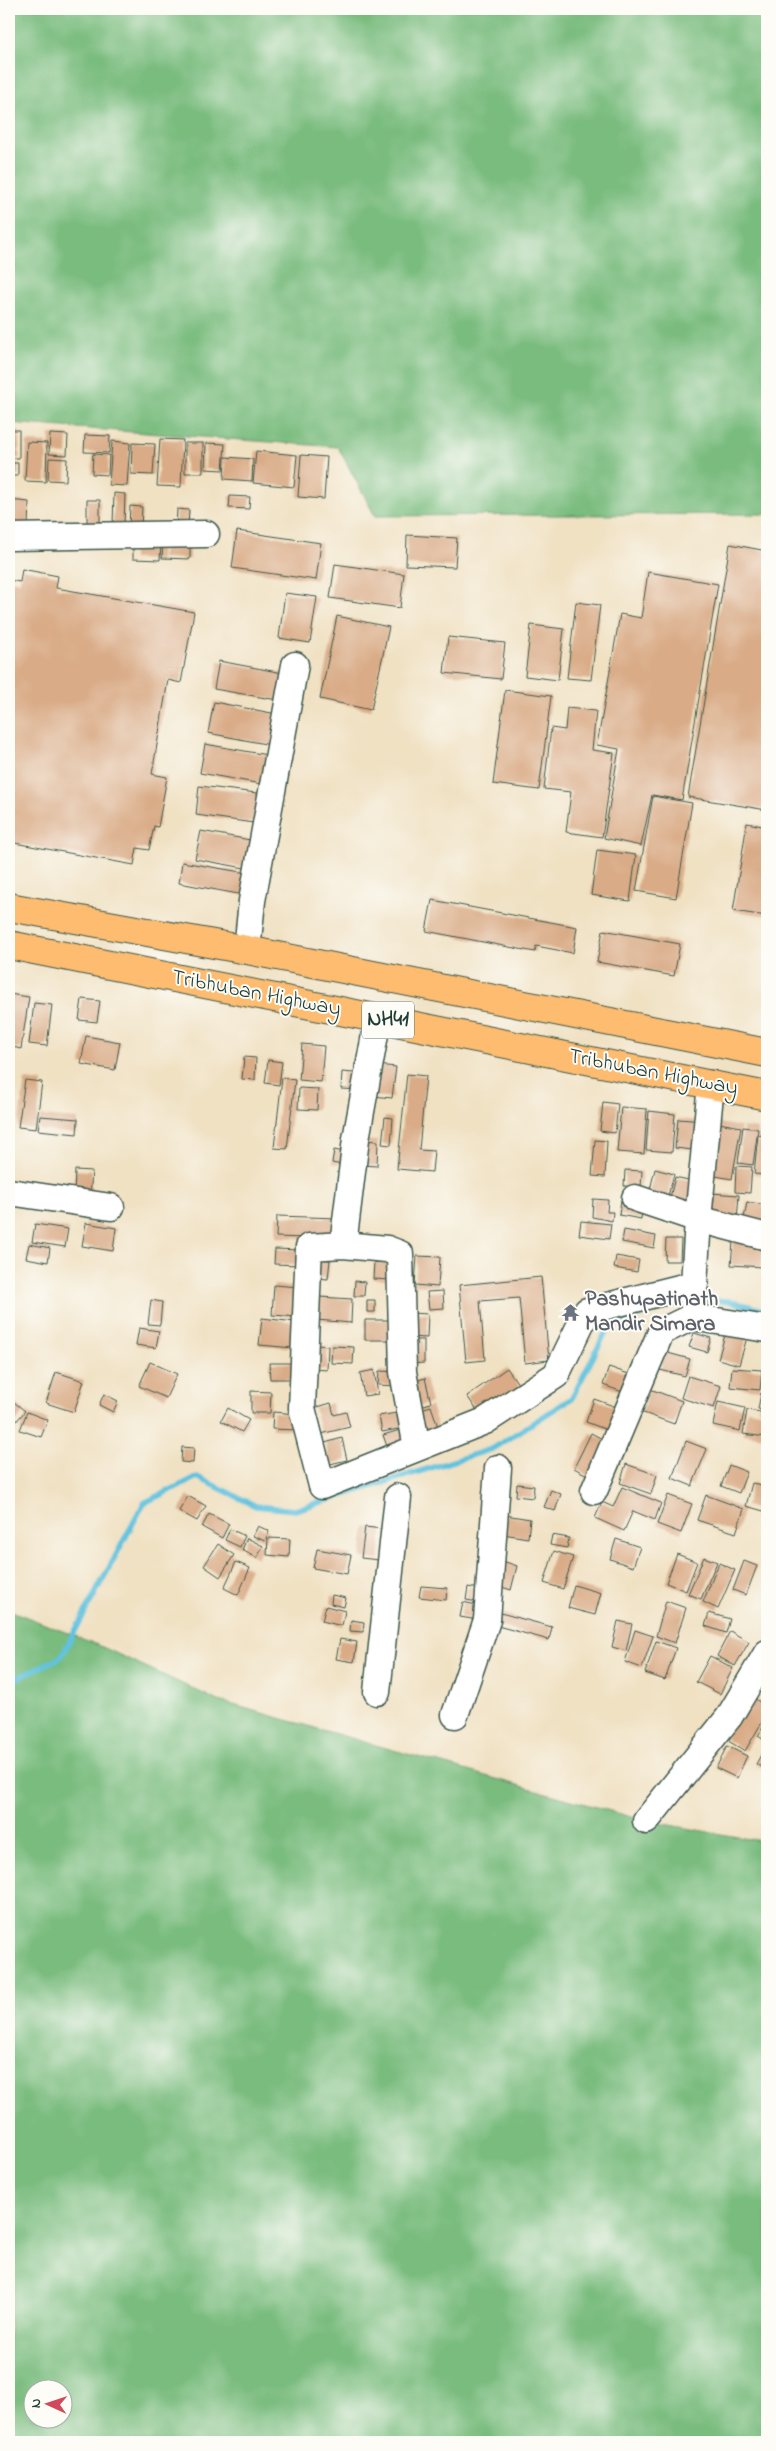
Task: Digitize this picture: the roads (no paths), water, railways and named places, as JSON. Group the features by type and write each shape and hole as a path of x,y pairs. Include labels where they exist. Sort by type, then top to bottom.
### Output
{"highway":[{"name":"Tribhuban Highway","path":"9,907 247,950 767,1053"},
{"name":"Tribhuban Highway","path":"9,945 767,1096"}],"street":[{"path":"9,537 206,534"},
{"path":"247,950 252,901 295,665"},
{"path":"343,1245 356,1139 378,1018"},
{"path":"692,1318 698,1219 711,1084"},
{"path":"9,1192 111,1207"},
{"path":"635,1198 698,1219 767,1237"},
{"path":"417,1448 403,1372 400,1254 386,1248 343,1245 309,1247 302,1408 322,1486 485,1421 556,1374 587,1311 695,1284"},
{"path":"594,1491 661,1332 692,1318 767,1329"},
{"path":"455,1715 487,1620 498,1468"},
{"path":"377,1692 398,1497"},
{"path":"646,1821 729,1717 767,1653"}],"waterway":[{"path":"706,1300 729,1301 767,1311"},
{"path":"9,1682 61,1657 144,1503 197,1477 256,1506 295,1510 492,1449 572,1398 610,1324 682,1302"}],"place":[{"name":"Pashupatinath Mandir Simara","path":"571,1313"}]}
